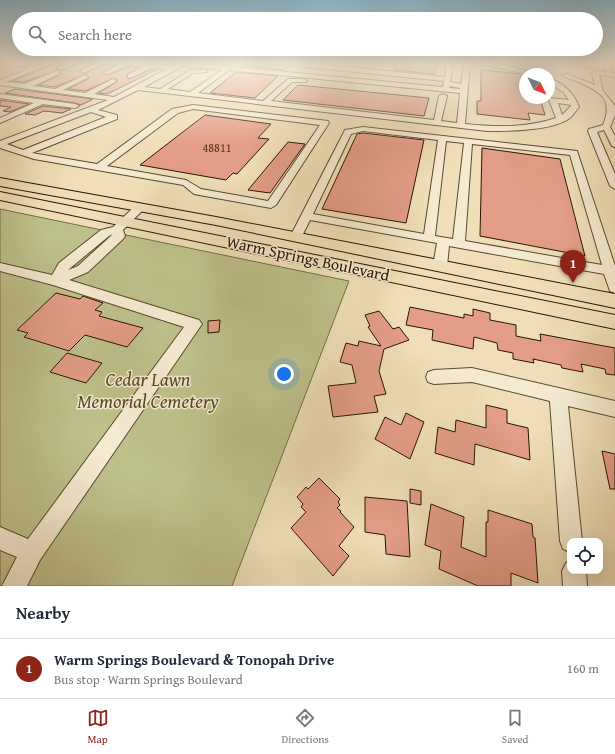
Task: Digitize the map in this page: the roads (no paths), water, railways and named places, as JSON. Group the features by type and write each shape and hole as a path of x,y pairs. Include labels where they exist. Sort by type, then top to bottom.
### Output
{"main road":[{"name":"Warm Springs Boulevard","path":"4,182 296,237 615,301"},
{"name":"Warm Springs Boulevard","path":"0,196 122,225 615,322"}],"street":[{"path":"51,90 116,99"},
{"path":"86,95 96,90"},
{"path":"0,144 90,110 133,90"},
{"path":"156,90 438,123 461,122 532,126 567,116 575,107 573,99 566,90"},
{"path":"175,93 179,90"},
{"path":"190,94 195,90"},
{"path":"265,103 279,90"},
{"path":"438,123 445,90"},
{"path":"457,90 463,92"},
{"path":"457,90 463,92"},
{"path":"600,91 613,107 606,127 615,144"},
{"path":"461,122 463,92"},
{"path":"555,92 573,99"},
{"path":"0,96 75,106"},
{"path":"0,102 9,97"},
{"path":"560,119 553,100 573,99"},
{"path":"0,121 42,102"},
{"path":"0,144 34,156 98,168 186,183 198,192 271,205 325,123 192,107 175,111 98,168"},
{"path":"22,153 114,117 90,110"},
{"path":"606,127 592,131 615,186"},
{"path":"296,237 348,132 363,129 574,153 615,288"},
{"path":"429,238 442,139"},
{"path":"459,244 468,142"},
{"path":"56,281 83,270 119,236 122,225 140,207"},
{"path":"306,216 610,271"},
{"path":"440,266 443,241"},
{"path":"0,266 56,281 194,324 32,552 14,586"},
{"path":"434,377 472,375 615,409"},
{"path":"558,395 571,538"},
{"path":"0,538 32,552"},
{"path":"574,574 575,586"}],"place":[{"name":"Warm Springs Boulevard & Tonopah Drive","path":"573,283"}],"park label":[{"name":"Cedar Lawn Memorial Cemetery","path":"148,390"}]}
